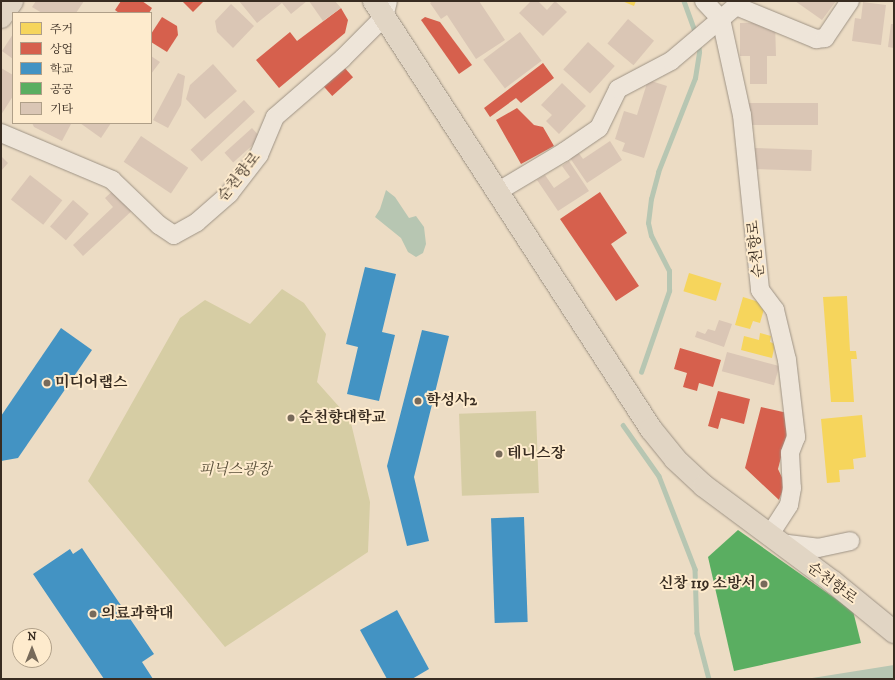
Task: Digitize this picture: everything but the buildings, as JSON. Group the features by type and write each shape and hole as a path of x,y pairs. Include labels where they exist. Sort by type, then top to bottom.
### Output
{"main road":[{"path":"1,17 12,1"},
{"name":"순천향로","path":"382,6 497,192 651,429 675,459 704,486 839,587 894,632"}],"street":[{"path":"704,1 721,19"},
{"path":"497,192 557,156 599,128 618,89 671,61 738,3 816,39 825,38 850,1"},
{"name":"순천향로","path":"1,133 112,180 158,225 174,235 197,222 229,194 259,155 275,117 342,58 382,6"},
{"name":"순천향로","path":"721,19 742,115 760,290 775,310 779,324 787,360 796,437 790,453 792,488 789,505 774,539"},
{"path":"774,539 818,548 850,541"}],"green space":[{"name":"피닉스광장","path":"282,289 304,303 326,334 317,382 350,419 370,502 368,552 225,647 88,481 180,318 205,300 250,324"},
{"name":"테니스장","path":"536,411 539,493 462,496 459,414"}],"shaded area":[{"path":"386,190 395,197 409,218 416,216 424,227 426,244 423,253 416,257 408,252 401,238 375,217 380,209"},
{"path":"894,665 894,679 806,679"}],"waterway":[{"path":"684,1 696,34"},
{"path":"641,372 669,291 669,271 651,236 648,223 651,199 658,172 695,78 699,52 698,43"},
{"path":"623,425 659,476 695,569 697,633 709,679"}],"place":[{"name":"미디어랩스","path":"47,383"},
{"name":"학성사2","path":"418,401"},
{"name":"순천향대학교","path":"291,418"},
{"name":"테니스장","path":"499,454"},
{"name":"신창 119 소방서","path":"764,584"},
{"name":"의료과학대","path":"93,614"}]}
